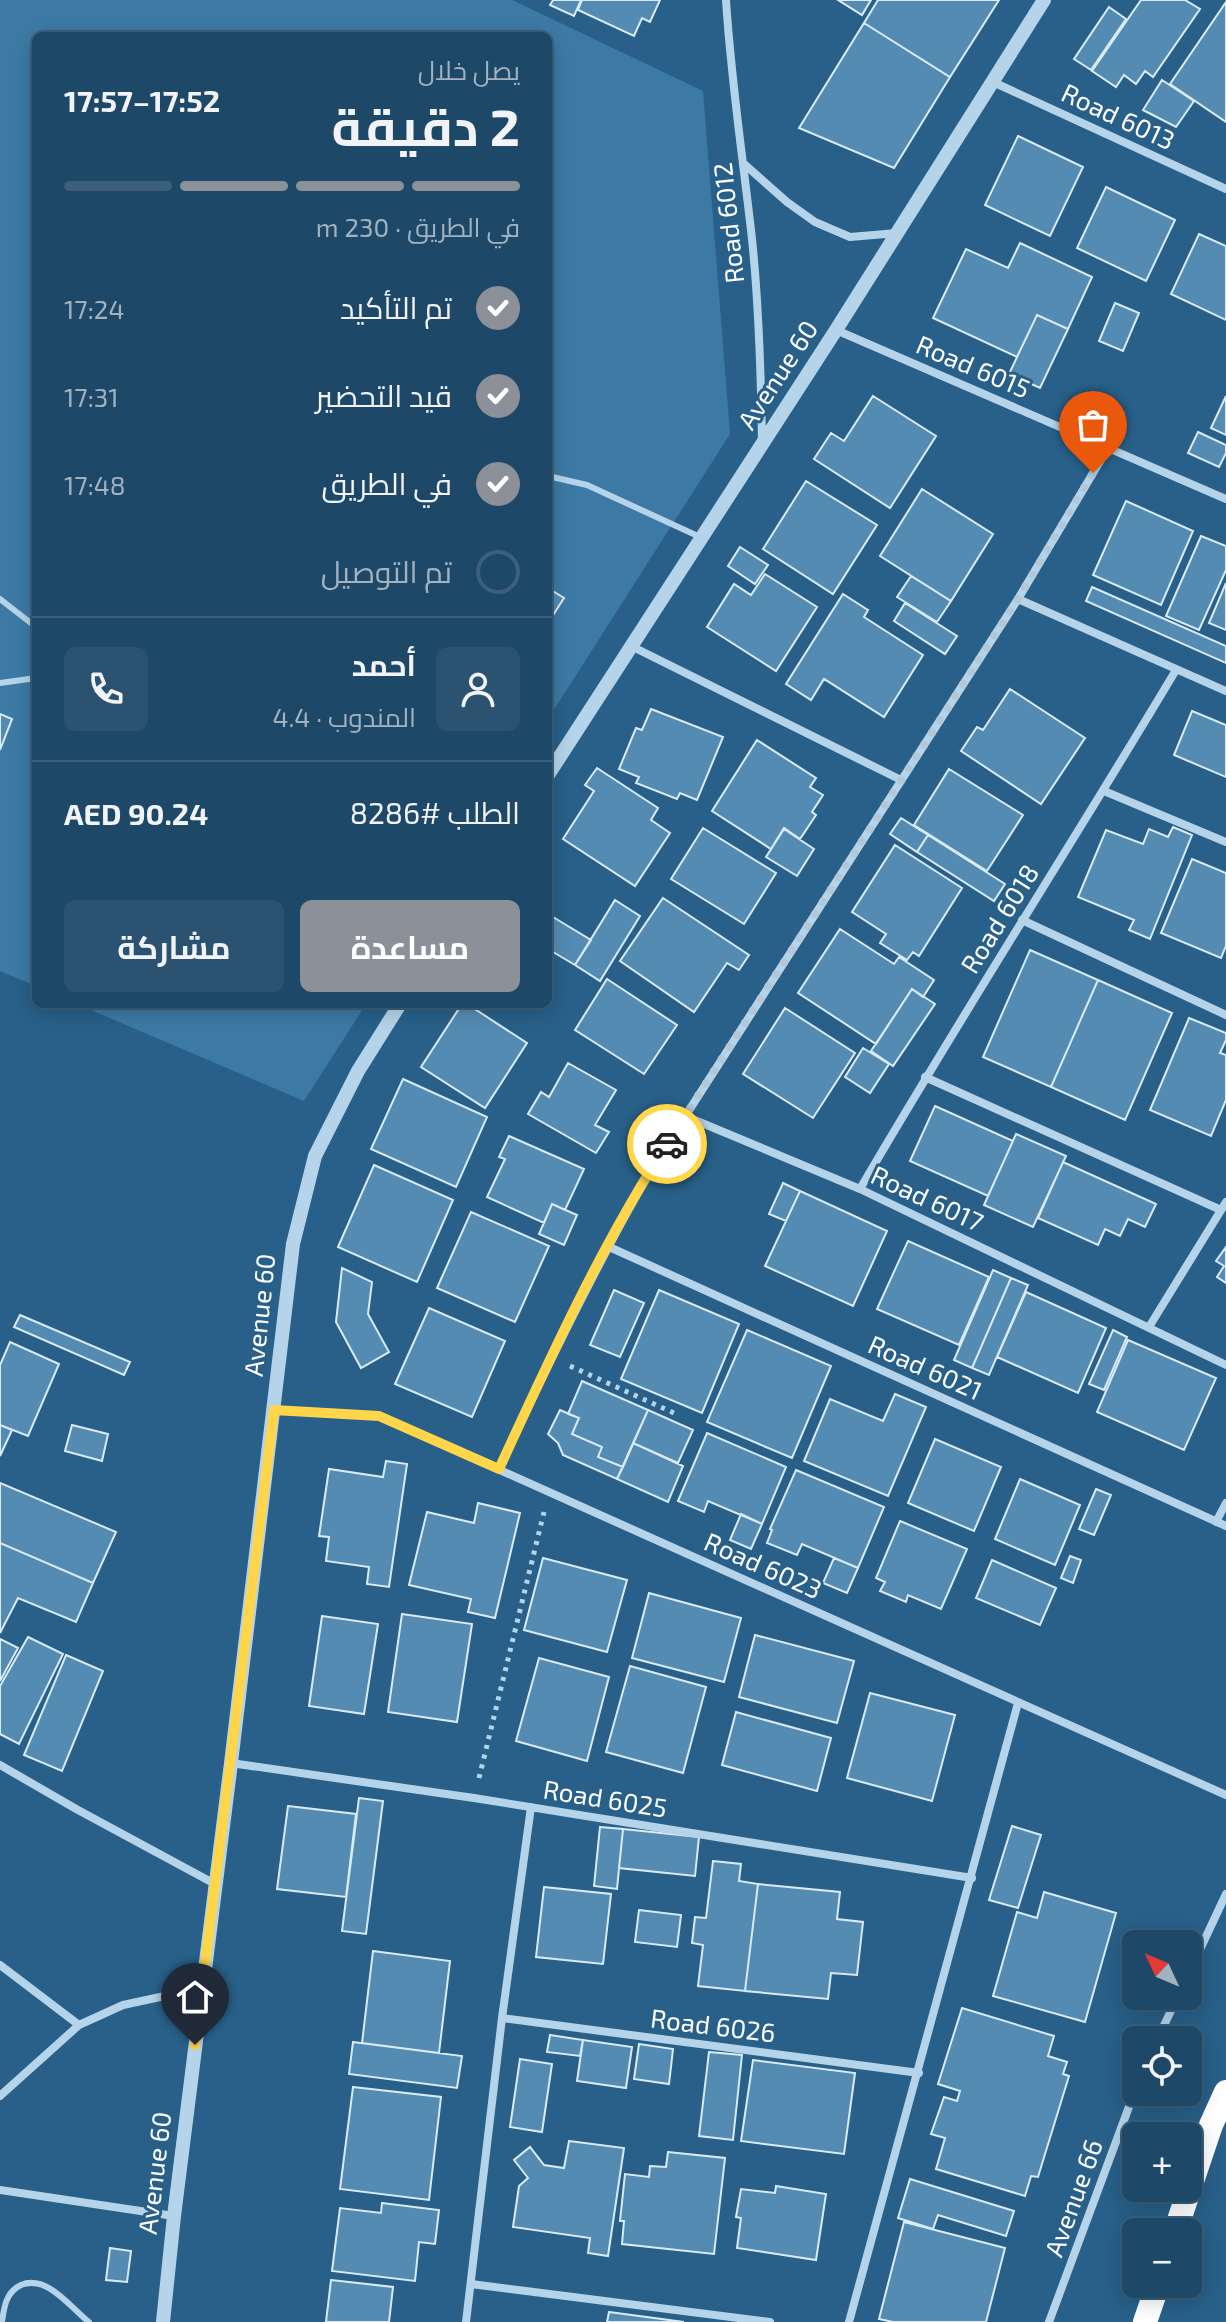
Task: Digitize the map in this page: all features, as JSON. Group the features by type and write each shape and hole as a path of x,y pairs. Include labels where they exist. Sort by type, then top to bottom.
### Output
{"highway":[{"path":"1180,2218 1211,2125 1226,2092"},
{"path":"1145,2322 1153,2298"}],"street":[{"name":"Road 6012","path":"726,0 760,328 762,442"},
{"name":"Avenue 60","path":"552,769 836,330 1044,0"},
{"name":"Road 6013","path":"993,82 1226,189"},
{"path":"743,163 815,222 850,237 897,233"},
{"name":"Road 6015","path":"836,330 1226,499"},
{"path":"499,1469 607,1246 650,1171 1018,599 1108,448"},
{"path":"1018,599 1226,691"},
{"path":"631,646 901,780"},
{"name":"Road 6018","path":"860,1189 925,1077 1176,670"},
{"path":"1104,791 1226,842"},
{"path":"1022,920 1226,1015"},
{"name":"Avenue 60","path":"163,2322 293,1244 315,1156 358,1071 397,1008"},
{"path":"925,1077 1224,1206 1149,1327"},
{"name":"Road 6017","path":"685,1116 860,1189 1226,1365"},
{"name":"Road 6021","path":"607,1246 1226,1526"},
{"name":"Road 6023","path":"274,1410 379,1416 1226,1795"},
{"path":"1216,1522 1226,1503"},
{"path":"849,2322 1018,1703"},
{"name":"Road 6025","path":"231,1763 474,1798 972,1878"},
{"path":"0,1765 215,1884"},
{"path":"466,2322 531,1807"},
{"path":"1202,1945 1226,1894"},
{"path":"0,1965 79,2025"},
{"path":"0,2096 79,2025 123,2005 202,1988"},
{"name":"Road 6026","path":"502,2018 919,2073"},
{"name":"Avenue 66","path":"1049,2322 1129,2106"},
{"path":"0,2190 174,2216"},
{"path":"471,2284 770,2322"}],"lane":[{"path":"552,477 587,485 702,538"},
{"path":"0,599 32,624"},
{"path":"0,683 32,679"},
{"path":"2,2322 7,2299 14,2290 24,2284 37,2283 48,2287 89,2322"}],"path":[{"path":"551,1357 674,1413"},
{"path":"474,1798 549,1492"}],"shaded area":[{"path":"0,0 512,0 703,91 730,434 552,713 552,32 32,32 32,984 0,971"},
{"path":"86,1008 363,1008 304,1101"}],"building":[{"path":"553,0 581,0 574,16 550,5"},
{"path":"582,0 660,0 650,22 642,18 634,36 578,10"},
{"path":"838,0 871,0 862,15"},
{"path":"878,0 999,0 950,77 864,23"},
{"path":"1141,0 1185,0 1200,9 1153,77 1145,71 1136,84 1124,75 1116,87 1092,71"},
{"path":"1226,2 1226,122 1170,84"},
{"path":"1109,7 1126,19 1091,70 1074,59"},
{"path":"864,23 950,77 894,168 799,128"},
{"path":"1162,80 1194,101 1176,127 1143,110"},
{"path":"1018,136 1083,167 1050,236 985,205"},
{"path":"1106,187 1175,220 1146,281 1077,248"},
{"path":"1199,234 1226,246 1226,320 1171,294"},
{"path":"1020,243 1092,277 1068,329 1037,315 1017,357 933,318 966,249 1008,268"},
{"path":"1115,303 1139,313 1123,351 1099,341"},
{"path":"1037,315 1068,329 1040,388 1009,374"},
{"path":"873,396 936,436 890,508 814,459 831,433 844,441"},
{"path":"1226,396 1226,435 1211,428"},
{"path":"1198,432 1226,445 1226,453 1219,467 1188,453"},
{"path":"806,481 877,525 833,594 763,549"},
{"path":"922,489 993,534 951,601 880,556"},
{"path":"1126,501 1193,531 1161,605 1093,575"},
{"path":"1201,536 1226,546 1226,570 1199,630 1166,616"},
{"path":"740,547 768,565 755,584 728,566"},
{"path":"765,574 817,607 776,671 707,627 734,584 751,595"},
{"path":"911,576 951,601 937,622 897,597"},
{"path":"1226,583 1226,630 1209,623"},
{"path":"1092,587 1226,646 1226,663 1086,601"},
{"path":"552,590 564,598 552,617"},
{"path":"843,594 868,610 864,617 923,655 884,717 824,679 811,700 786,684"},
{"path":"905,603 957,636 945,654 894,621"},
{"path":"1010,689 1085,738 1041,804 961,751 977,727 983,730"},
{"path":"651,709 723,737 697,800 680,793 677,799 636,783 639,777 619,769 636,728 642,730"},
{"path":"1192,711 1226,725 1226,777 1174,755"},
{"path":"0,714 12,719 0,750"},
{"path":"757,740 816,778 810,787 823,795 812,812 816,815 800,839 784,828 771,849 712,811"},
{"path":"597,768 658,808 651,820 670,833 635,886 563,839 594,791 585,785"},
{"path":"949,769 1023,815 987,871 914,825"},
{"path":"901,818 928,835 917,852 890,834"},
{"path":"1173,827 1192,835 1150,939 1129,930 1134,920 1078,897 1106,830 1143,844 1149,829 1168,837"},
{"path":"703,828 776,873 744,924 671,879"},
{"path":"784,829 814,849 797,876 766,857"},
{"path":"928,835 1005,884 994,901 917,852"},
{"path":"895,845 962,888 919,956 913,952 907,960 880,943 886,934 852,912"},
{"path":"1192,859 1226,873 1226,946 1221,958 1161,933"},
{"path":"663,898 749,955 739,970 727,963 694,1012 620,961"},
{"path":"615,900 640,916 600,981 575,965"},
{"path":"552,916 591,940 575,965 552,951"},
{"path":"840,929 894,964 899,957 934,980 923,997 912,989 876,1044 798,993"},
{"path":"1030,950 1098,980 1051,1087 983,1057"},
{"path":"607,979 677,1025 644,1074 575,1030"},
{"path":"1098,980 1172,1013 1125,1120 1051,1087"},
{"path":"912,989 935,1004 893,1066 871,1051"},
{"path":"459,1008 473,1008 527,1043 485,1108 421,1067"},
{"path":"785,1008 855,1053 813,1118 743,1074"},
{"path":"1189,1018 1226,1033 1220,1053 1226,1055 1226,1100 1211,1136 1150,1110"},
{"path":"863,1048 889,1064 870,1093 845,1077"},
{"path":"568,1063 616,1090 595,1125 609,1132 596,1153 528,1114 541,1092 549,1097"},
{"path":"403,1079 487,1117 456,1187 371,1149"},
{"path":"935,1106 1013,1141 988,1196 910,1161"},
{"path":"1016,1134 1066,1156 1033,1227 984,1205"},
{"path":"509,1136 584,1169 565,1210 552,1204 544,1223 487,1197 505,1159 499,1157"},
{"path":"1063,1162 1156,1204 1145,1227 1128,1219 1120,1236 1105,1229 1098,1245 1038,1218"},
{"path":"374,1165 453,1200 417,1282 338,1247"},
{"path":"783,1183 800,1191 786,1221 769,1214"},
{"path":"800,1191 887,1231 853,1306 765,1266"},
{"path":"552,1204 577,1215 564,1245 539,1234"},
{"path":"471,1212 549,1246 515,1322 437,1288"},
{"path":"908,1241 989,1277 959,1345 877,1309"},
{"path":"1226,1247 1226,1283 1217,1277 1224,1266 1216,1261"},
{"path":"342,1268 372,1282 368,1314 389,1352 361,1368 336,1322"},
{"path":"993,1270 1011,1278 972,1368 954,1360"},
{"path":"1011,1278 1028,1285 989,1375 972,1368"},
{"path":"614,1290 644,1303 620,1357 590,1345"},
{"path":"659,1290 739,1324 702,1413 621,1379"},
{"path":"1026,1292 1106,1328 1078,1393 997,1357"},
{"path":"429,1308 505,1341 472,1417 395,1384"},
{"path":"20,1315 130,1362 124,1375 14,1327"},
{"path":"747,1330 831,1366 792,1458 707,1422"},
{"path":"1113,1330 1127,1337 1104,1390 1089,1384"},
{"path":"1128,1340 1216,1378 1184,1450 1097,1412"},
{"path":"10,1342 59,1364 28,1436 0,1425 0,1365"},
{"path":"582,1381 648,1410 623,1467 598,1457 602,1447 572,1434 579,1418 568,1414"},
{"path":"895,1394 926,1407 888,1496 804,1461 830,1399 883,1421"},
{"path":"560,1410 579,1418 572,1434 602,1447 598,1457 623,1467 617,1479 563,1455 558,1443 548,1434"},
{"path":"648,1410 693,1430 678,1463 633,1443"},
{"path":"0,1425 12,1430 0,1456"},
{"path":"72,1425 108,1434 102,1461 65,1451"},
{"path":"707,1433 786,1467 762,1524 708,1501 704,1512 678,1501"},
{"path":"935,1439 1001,1467 974,1531 908,1503"},
{"path":"633,1443 683,1466 668,1502 617,1479"},
{"path":"386,1461 407,1464 389,1587 367,1584 369,1567 326,1561 329,1537 319,1536 329,1469 383,1477"},
{"path":"796,1470 884,1507 858,1568 802,1544 797,1555 767,1543"},
{"path":"1020,1479 1080,1505 1055,1565 995,1539"},
{"path":"0,1483 116,1532 93,1583 0,1543"},
{"path":"1096,1489 1111,1495 1094,1535 1079,1529"},
{"path":"478,1503 520,1513 495,1618 468,1612 471,1599 409,1585 427,1512 474,1523"},
{"path":"741,1514 762,1524 751,1549 730,1540"},
{"path":"900,1521 967,1549 941,1609 908,1595 906,1602 880,1591 885,1582 876,1578"},
{"path":"0,1543 93,1583 76,1622 18,1598 0,1633"},
{"path":"1070,1556 1081,1560 1073,1583 1061,1578"},
{"path":"543,1558 627,1580 607,1652 524,1630"},
{"path":"834,1558 858,1568 847,1593 823,1583"},
{"path":"992,1560 1056,1588 1040,1625 976,1598"},
{"path":"649,1593 741,1618 724,1682 632,1658"},
{"path":"402,1614 472,1624 457,1722 388,1712"},
{"path":"322,1616 378,1624 364,1714 309,1706"},
{"path":"755,1635 854,1661 837,1723 739,1697"},
{"path":"28,1637 63,1654 19,1744 0,1734 0,1686"},
{"path":"0,1639 18,1648 0,1681"},
{"path":"66,1655 103,1671 62,1771 24,1755"},
{"path":"539,1658 609,1677 587,1761 516,1741"},
{"path":"630,1666 706,1687 683,1773 606,1752"},
{"path":"870,1693 955,1715 932,1801 847,1778"},
{"path":"736,1712 831,1738 817,1791 722,1765"},
{"path":"359,1798 383,1801 366,1934 342,1931"},
{"path":"288,1806 356,1814 346,1897 277,1889"},
{"path":"1012,1826 1041,1835 1018,1908 989,1900"},
{"path":"600,1827 623,1829 617,1889 594,1886"},
{"path":"623,1829 699,1837 695,1876 619,1868"},
{"path":"713,1861 741,1864 739,1881 758,1884 745,1991 698,1986 703,1945 692,1943 695,1917 706,1918"},
{"path":"758,1884 840,1892 837,1919 863,1922 857,1975 831,1973 828,1999 745,1991"},
{"path":"544,1887 611,1894 603,1964 536,1957"},
{"path":"1044,1892 1116,1913 1085,2022 993,1996 1017,1912 1037,1918"},
{"path":"639,1910 681,1915 677,1947 635,1942"},
{"path":"373,1951 450,1961 439,2053 362,2043"},
{"path":"962,2008 1054,2036 1048,2056 1067,2062 1063,2074 1069,2076 1038,2177 1031,2176 1025,2196 936,2169 945,2138 931,2134 944,2097 957,2101 960,2091 938,2084"},
{"path":"550,2035 583,2040 580,2056 547,2052"},
{"path":"583,2040 632,2047 626,2088 577,2081"},
{"path":"353,2042 462,2056 457,2088 349,2074"},
{"path":"639,2044 673,2049 669,2084 634,2079"},
{"path":"709,2052 742,2055 733,2140 699,2136"},
{"path":"520,2059 552,2064 542,2132 510,2127"},
{"path":"753,2060 855,2073 844,2154 741,2141"},
{"path":"353,2087 441,2097 429,2200 340,2189"},
{"path":"569,2141 624,2148 608,2256 588,2253 590,2238 513,2227 519,2186 528,2178 514,2160 530,2147 544,2165 564,2168"},
{"path":"668,2152 725,2158 714,2254 622,2244 624,2221 620,2221 625,2174 649,2177 650,2166 666,2167"},
{"path":"910,2179 1014,2211 1006,2236 938,2215 933,2229 898,2218"},
{"path":"776,2186 826,2194 816,2260 737,2248 741,2218 736,2217 741,2189 775,2193"},
{"path":"382,2203 439,2210 435,2244 419,2242 415,2281 332,2271 340,2208 381,2213"},
{"path":"904,2222 1005,2248 986,2322 893,2322 879,2319"},
{"path":"110,2248 131,2251 127,2282 106,2280"},
{"path":"331,2280 393,2287 389,2322 326,2322"},
{"path":"609,2312 684,2322 607,2322"}],"way so far":[{"path":"667,1144 1018,599 1093,473"}],"route":[{"path":"195,2045 274,1410 379,1416 499,1469 607,1246 667,1144"}]}
